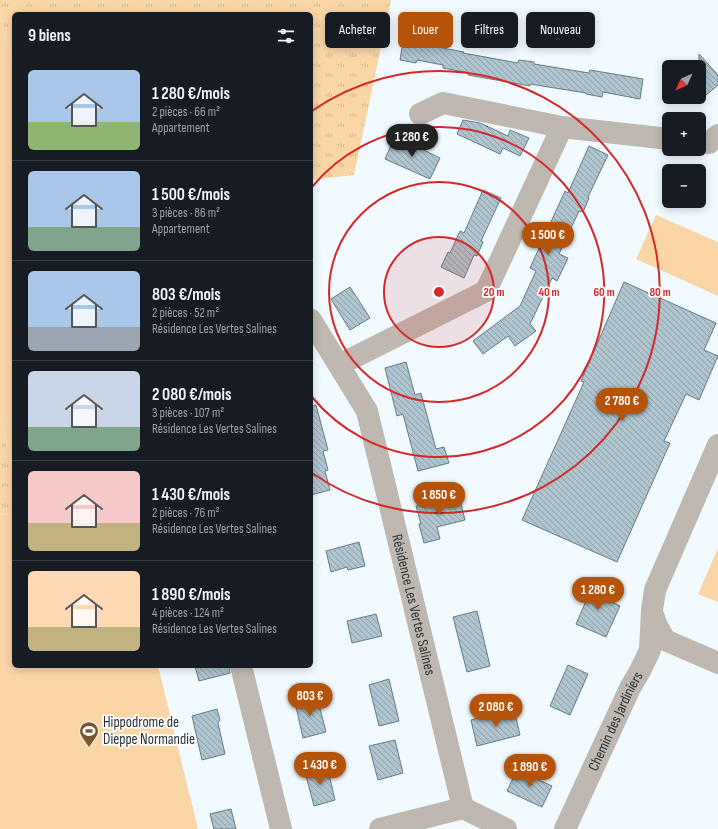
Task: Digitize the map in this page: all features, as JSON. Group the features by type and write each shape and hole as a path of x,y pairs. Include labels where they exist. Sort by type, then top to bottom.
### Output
{"street":[{"path":"420,114 443,103 562,127 662,138"},
{"path":"339,365 486,291 562,127"},
{"path":"706,143 709,143 718,135"},
{"name":"Résidence Les Vertes Salines","path":"313,323 367,411 462,808"},
{"name":"Chemin des Jardiniers","path":"565,829 630,688 650,650 652,610 655,590 718,445"},
{"path":"652,610 657,626 665,640 718,663"},
{"path":"241,668 280,829"},
{"path":"380,829 462,808 506,829"}],"green space":[{"path":"0,0 391,0 388,12 325,12 325,48 381,48 354,175 313,180 313,12 12,12 12,63 0,14"},
{"path":"0,14 12,63 12,466 0,417"},
{"path":"656,215 718,242 718,296 636,259"},
{"path":"0,417 12,466 12,512 0,515"},
{"name":"Hippodrome de Dieppe Normandie","path":"12,512 12,668 158,668 198,829 0,829 0,515"},
{"path":"718,548 718,602 698,594"}],"building":[{"path":"402,48 442,48 518,63 519,60 589,73 590,70 643,79 640,99 603,92 602,97 586,93 530,84 530,86 468,75 469,73 443,68 443,65 417,60 416,63 400,60"},
{"path":"699,54 704,60 699,60"},
{"path":"706,62 718,75 718,85 706,95"},
{"path":"463,120 480,123 508,136 510,130 529,138 520,156 503,148 500,154 457,134"},
{"path":"395,136 440,158 430,179 385,159"},
{"path":"589,146 608,155 588,197 589,198 583,212 579,211 559,254 568,258 557,281 552,278 530,324 536,331 515,346 508,336 483,354 473,341 520,306 536,271 530,268 565,191 568,193"},
{"path":"483,190 501,198 481,241 483,242 477,256 474,255 464,278 441,267 448,252 450,253 460,231 464,233"},
{"path":"624,282 716,323 704,350 718,356 699,400 686,394 664,441 670,443 617,562 522,520 584,382 581,381"},
{"path":"350,287 370,318 350,330 331,299"},
{"path":"406,362 415,395 421,393 436,449 444,447 449,463 418,471 403,414 397,416 385,368"},
{"path":"316,405 328,450 323,451 328,470 325,471 330,490 313,494 313,406"},
{"path":"459,495 465,520 437,527 440,539 424,543 416,506"},
{"path":"359,542 365,566 348,570 347,567 331,572 326,551"},
{"path":"594,583 612,591 607,600 620,606 606,637 576,624"},
{"path":"477,611 490,666 467,672 453,617"},
{"path":"376,614 382,636 352,643 347,621"},
{"path":"568,665 588,674 570,715 550,706"},
{"path":"196,668 229,668 230,673 199,681"},
{"path":"389,679 399,721 379,726 369,685"},
{"path":"317,697 326,732 303,738 295,702"},
{"path":"217,709 220,720 218,723 225,754 202,760 192,716"},
{"path":"514,709 520,735 477,746 471,720"},
{"path":"395,740 403,773 378,780 369,746"},
{"path":"327,766 335,800 314,806 305,772"},
{"path":"517,770 552,786 542,807 507,791"},
{"path":"231,809 236,829 214,829 210,814"}],"place":[{"name":"Hippodrome de Dieppe Normandie","path":"89,748"}]}
